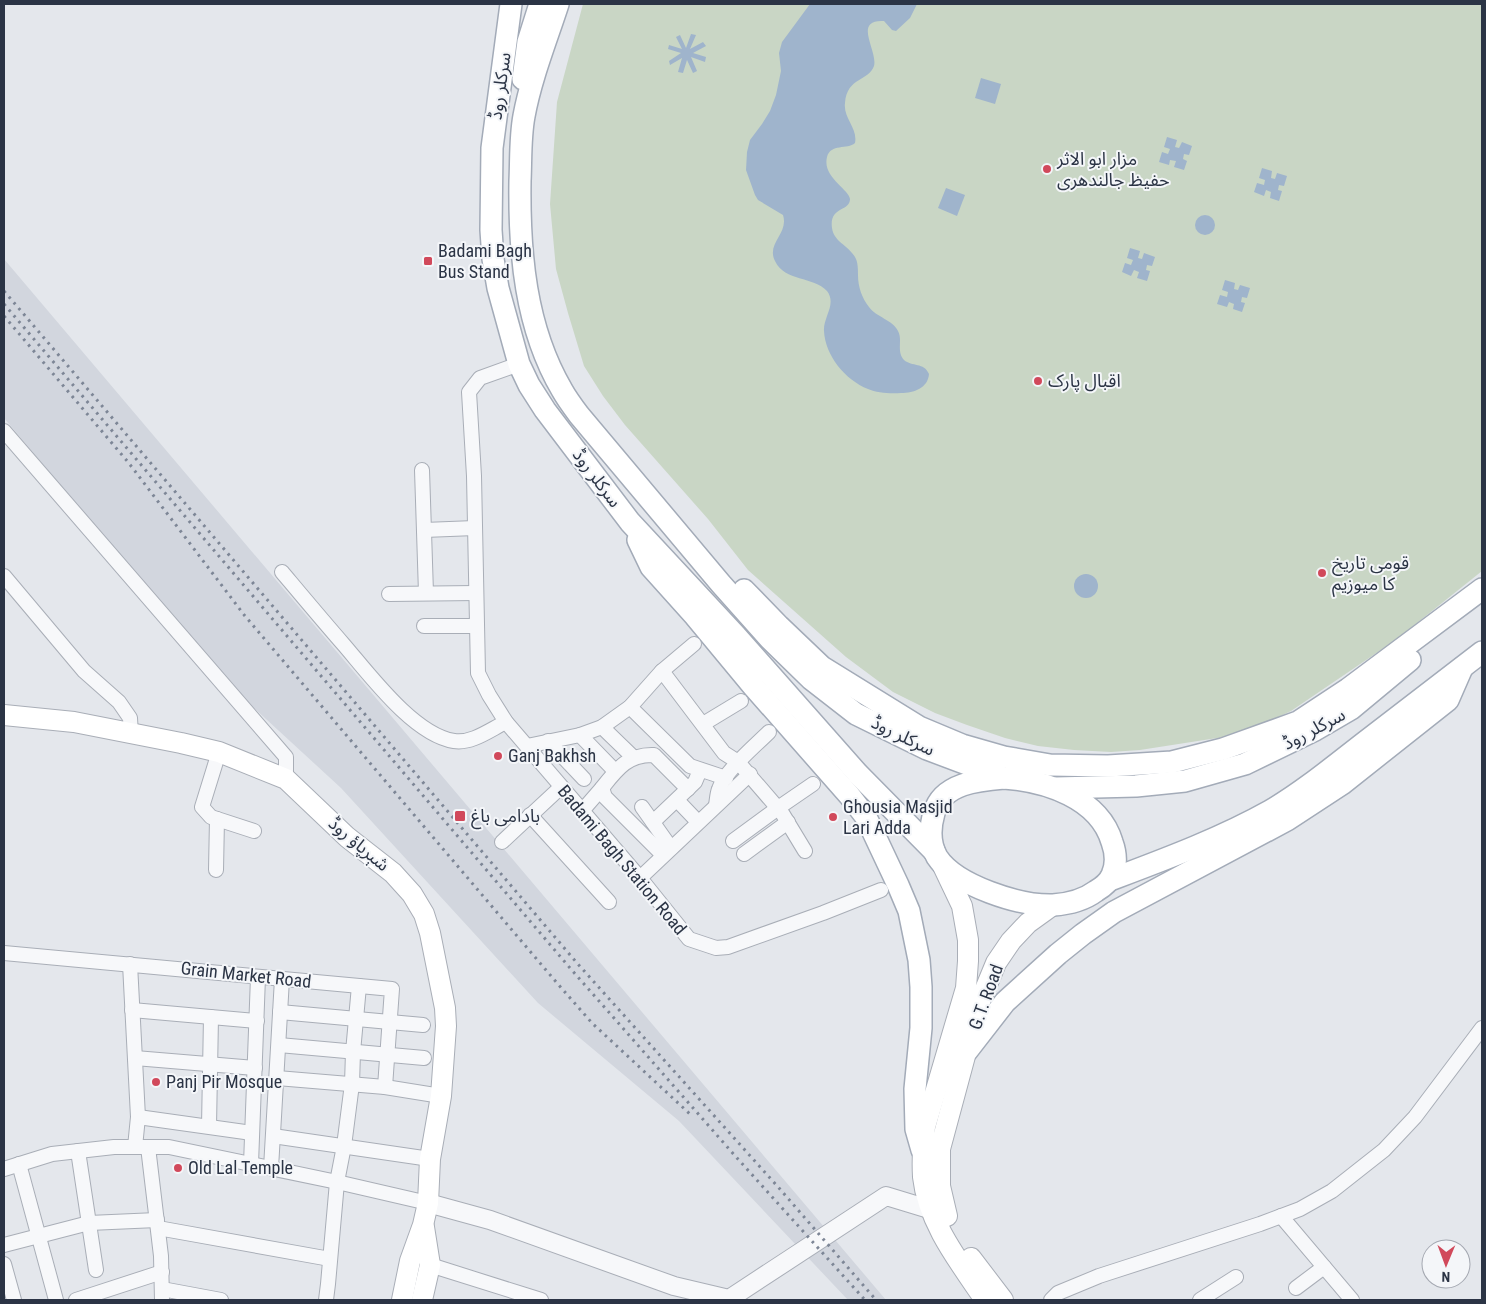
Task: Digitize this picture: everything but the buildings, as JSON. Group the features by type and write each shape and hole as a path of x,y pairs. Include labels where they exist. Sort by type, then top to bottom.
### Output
{"main road":[{"name":"سرکلر روڈ","path":"511,4 492,148 491,230 498,288 519,364 529,385 630,522 736,636 858,774 938,857"},
{"path":"523,119 523,76 534,22 540,4"},
{"name":"سرکلر روڈ","path":"558,4 532,82 523,119 520,243 522,265 534,325 545,355 562,390 579,415 683,540 770,639 811,679 856,714 926,749 1004,778"},
{"path":"630,522 651,567 866,817 898,885 909,911 919,960 921,1028 915,1089 916,1129 922,1150"},
{"path":"683,540 711,553 779,626 822,667 891,711 919,727 962,745 1004,757 1050,765 1108,766 1172,762 1230,747 1298,722 1348,689 1482,590"},
{"name":"سرکلر روڈ","path":"1054,788 1136,786 1185,781 1245,764 1315,730 1351,709 1482,602"},
{"name":"سرکلر روڈ","path":"1110,880 1205,841 1270,810 1336,765 1482,652"},
{"path":"967,1051 1005,1002 1083,934 1114,912 1287,820 1342,784 1448,700 1462,668"},
{"name":"شېرپاؤ روڈ","path":"4,715 74,722 219,752 286,779 347,837 393,872 412,894 424,914 430,933 445,1008 446,1026 441,1096 430,1159 428,1203 423,1225 410,1262 402,1300"},
{"path":"938,857 956,875 991,892 1020,901 1053,905 1082,899 1093,894 1110,880 1115,862 1115,850 1108,830 1093,811 1083,803 1054,788 1020,779 1004,778 970,783 958,787 942,797 935,810 931,826 931,836 938,857 962,906 968,940 968,961 966,988 925,1127 922,1150 924,1179 932,1210 950,1250 985,1300"},
{"name":"G.T. Road","path":"1003,1300 962,1245 949,1224 940,1186 940,1149 979,1004 996,963 1028,923 1053,905"},
{"path":"423,1225 430,1265 424,1297"}],"street":[{"name":"Badami Bagh Station Road","path":"519,364 480,378 469,392 475,528 478,673 506,722 640,878 689,939 716,948 728,946 881,890"},
{"path":"4,431 286,757 286,779"},
{"path":"422,470 426,593"},
{"path":"424,530 475,528"},
{"path":"282,572 392,702 417,723 442,738 455,741 468,740 506,722"},
{"path":"4,576 84,670 119,702 130,718 131,734"},
{"path":"389,594 476,593"},
{"path":"424,626 477,626"},
{"path":"527,746 580,735 602,727 630,707 662,671 694,644"},
{"path":"662,671 724,753 738,762 750,774 778,808 806,851"},
{"path":"703,724 741,701"},
{"path":"630,707 690,766 726,778"},
{"path":"602,727 634,757"},
{"path":"716,805 719,789 726,778 738,762 769,732"},
{"path":"580,735 615,771"},
{"path":"548,742 584,779"},
{"path":"219,752 202,807 211,817 254,831"},
{"path":"582,811 615,771 634,757 654,755 688,789"},
{"path":"653,822 695,782 700,770"},
{"path":"640,878 750,774"},
{"path":"733,841 813,784"},
{"path":"502,842 561,787"},
{"path":"602,788 605,796 667,852"},
{"path":"677,800 698,822"},
{"path":"642,807 653,822 667,852"},
{"path":"530,815 609,902"},
{"path":"216,870 218,819"},
{"path":"744,854 788,822"},
{"name":"Grain Market Road","path":"4,953 392,989 385,1087"},
{"path":"130,964 138,1117 141,1147 157,1224 162,1272 162,1295 221,1300"},
{"path":"251,1164 258,977"},
{"path":"271,1168 282,979"},
{"path":"326,1300 336,1182 344,1146 352,1084 352,1052 358,986"},
{"path":"132,1010 257,1021"},
{"path":"280,1012 423,1025"},
{"path":"208,1126 211,1017"},
{"path":"1051,1300 1058,1293 1099,1276 1168,1255 1300,1209 1332,1191 1384,1150 1415,1117 1482,1028"},
{"path":"279,1045 424,1058"},
{"path":"135,1058 255,1068"},
{"path":"277,1078 385,1087 441,1096"},
{"path":"138,1117 252,1133"},
{"path":"273,1136 430,1159"},
{"path":"4,1169 52,1154 114,1147 169,1147 428,1203 490,1220 674,1286 728,1300 886,1196 932,1210"},
{"path":"78,1151 96,1270"},
{"path":"19,1164 56,1300"},
{"path":"1281,1216 1352,1300"},
{"path":"4,1245 89,1223 157,1224 330,1260"},
{"path":"4,1264 14,1300"},
{"path":"430,1265 542,1300"},
{"path":"1296,1288 1324,1267"},
{"path":"76,1300 162,1272"},
{"path":"1200,1300 1236,1277"}],"shaded area":[{"path":"4,259 886,1300 848,1300 679,1121 538,1003 341,788 228,684 4,418"}],"green space":[{"name":"اقبال پارک","path":"583,4 1482,4 1482,571 1397,639 1291,711 1266,723 1230,736 1140,750 1111,752 1038,746 1005,738 967,725 935,713 893,692 846,657 748,570 708,519 625,425 603,396 584,366 556,269 550,204 557,102"}],"water":[{"path":"810,4 917,4 910,18 896,31 892,30 884,21 875,22 870,25 868,37 874,66 868,74 850,88 845,103 855,143 832,150 827,157 828,171 849,195 850,199 847,206 834,216 832,221 833,233 856,259 862,296 872,310 896,327 899,334 900,353 904,360 921,366 929,374 926,383 920,389 911,392 880,392 860,385 844,373 832,358 825,340 824,331 831,301 830,296 821,286 785,272 775,261 773,249 783,228 783,215 758,200 746,170 750,140 770,111 776,95 781,71 779,53 782,42"},
{"path":"691,34 696,35 690,49 703,42 706,46 693,53 706,57 705,62 691,57 697,71 693,73 687,60 683,73 678,72 682,58 670,65 669,61 681,53 668,49 669,45 682,49 676,37 680,35 686,48"},
{"path":"981,78 1001,84 995,104 975,98"},
{"path":"1167,137 1177,140 1175,147 1179,148 1182,142 1192,146 1189,155 1184,154 1183,159 1187,161 1184,170 1174,167 1176,161 1170,160 1169,165 1159,162 1162,152 1168,154 1170,149 1164,147"},
{"path":"1262,168 1272,171 1271,178 1275,179 1277,173 1287,176 1284,186 1279,185 1278,190 1282,191 1279,201 1270,198 1271,192 1266,190 1264,196 1254,192 1257,183 1264,185 1265,180 1259,178"},
{"path":"946,188 965,195 957,216 938,208"},
{"path":"1205,215 1212,218 1215,225 1212,232 1205,235 1198,232 1195,225 1198,218"},
{"path":"1130,248 1140,251 1138,258 1142,259 1144,253 1155,257 1152,266 1147,265 1146,270 1150,271 1147,281 1137,278 1139,272 1134,270 1131,276 1122,272 1125,263 1131,265 1133,260 1127,258"},
{"path":"1225,280 1235,283 1234,289 1238,290 1240,285 1250,288 1247,298 1242,297 1241,302 1245,303 1242,312 1233,309 1234,304 1229,302 1227,307 1217,304 1220,295 1227,297 1228,292 1222,290"},
{"path":"1086,574 1095,577 1098,586 1095,595 1086,598 1077,595 1074,586 1077,577"}],"railway":[{"path":"4,291 577,963 779,1188 876,1300"},
{"path":"4,304 570,968 865,1300"},
{"path":"4,316 128,462 245,616 557,983 592,1023 691,1115"}],"place":[{"name":"مزار ابو الاثر حفیظ جالندھری","path":"1047,169"},
{"name":"Badami Bagh Bus Stand","path":"428,261"},
{"name":"اقبال پارک","path":"1038,381"},
{"name":"قومی تاریخ کا میوزیم","path":"1322,573"},
{"name":"Ganj Bakhsh","path":"498,756"},
{"name":"بادامی باغ","path":"460,816"},
{"name":"Ghousia Masjid Lari Adda","path":"833,817"},
{"name":"Panj Pir Mosque","path":"156,1082"},
{"name":"Old Lal Temple","path":"178,1168"}]}
